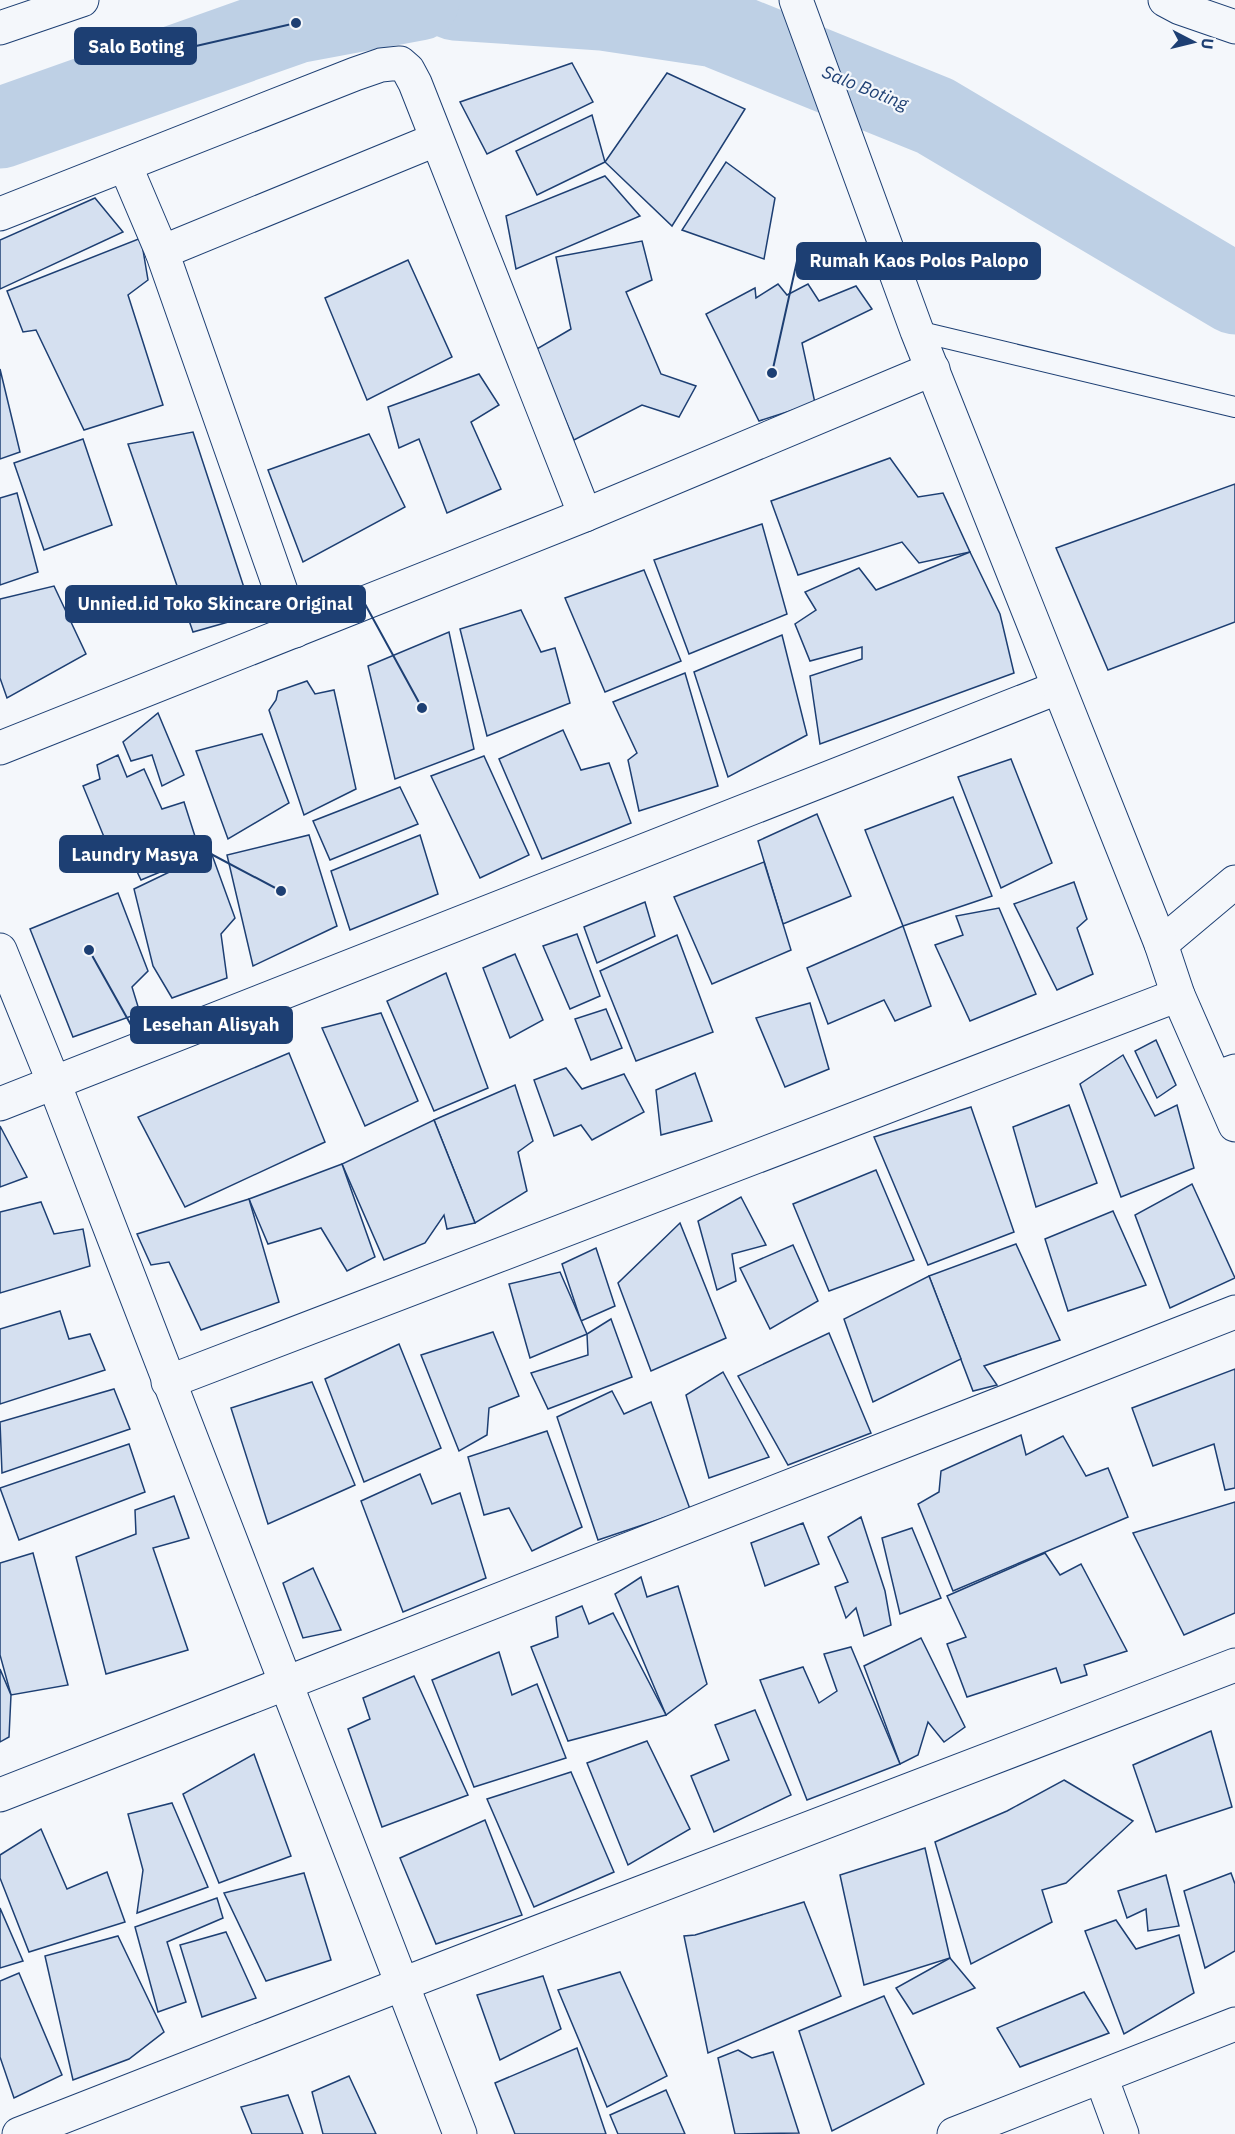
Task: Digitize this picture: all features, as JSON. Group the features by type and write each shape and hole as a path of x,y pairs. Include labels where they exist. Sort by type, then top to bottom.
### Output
{"street":[{"path":"0,28 82,0"},
{"path":"796,0 868,203 917,331 1057,688 1161,944 1178,995 1225,1074 1235,1125"},
{"path":"1165,0 1180,8 1235,27"},
{"path":"0,214 356,74 392,63 400,63 408,70 415,83 435,140 585,515"},
{"path":"162,252 435,140"},
{"path":"125,165 162,252 295,631"},
{"path":"0,748 585,515 933,369"},
{"path":"0,1104 1057,688"},
{"path":"1161,944 1235,882"},
{"path":"0,950 54,1083 400,1984 460,2134"},
{"path":"168,1382 1178,995"},
{"path":"0,1795 1235,1312"},
{"path":"19,2134 400,1984 1235,1665"},
{"path":"954,2134 1235,2024"},
{"path":"1101,2077 1122,2134"}],"lane":[{"path":"917,331 1235,407"}],"building":[{"path":"572,63 593,102 487,154 460,102"},
{"path":"667,73 745,109 672,226 605,162"},
{"path":"592,115 605,162 537,195 516,151"},
{"path":"726,162 775,198 764,259 682,230"},
{"path":"605,176 640,216 516,269 506,216"},
{"path":"95,198 123,232 0,289 0,240"},
{"path":"141,238 148,280 128,295 163,405 84,430 36,330 23,332 7,291"},
{"path":"642,241 652,280 626,292 661,374 696,386 679,417 642,405 574,440 535,350 571,329 556,257"},
{"path":"408,260 452,357 367,400 325,298"},
{"path":"778,284 787,295 808,284 819,301 856,286 872,309 802,343 815,403 759,421 706,314 755,288 756,298"},
{"path":"0,369 20,452 0,459"},
{"path":"479,374 499,405 471,422 501,489 447,513 419,439 399,448 388,407"},
{"path":"193,432 253,615 193,632 128,444"},
{"path":"369,434 405,507 303,562 268,470"},
{"path":"83,439 112,525 44,550 14,463"},
{"path":"890,458 918,497 943,493 970,552 919,563 902,542 798,575 771,501"},
{"path":"1235,484 1235,622 1108,670 1056,548"},
{"path":"17,493 38,572 0,585 0,498"},
{"path":"762,524 787,614 689,654 654,560"},
{"path":"970,552 1000,614 1014,673 820,744 810,676 862,659 862,647 810,661 795,624 816,610 805,592 859,568 876,590"},
{"path":"644,570 681,661 605,692 565,598"},
{"path":"54,586 86,654 7,698 0,678 0,599"},
{"path":"521,610 541,652 555,648 570,703 487,736 460,629"},
{"path":"449,632 474,749 395,779 368,666"},
{"path":"782,635 807,735 728,777 694,672"},
{"path":"685,673 718,786 639,811 628,760 637,753 613,702"},
{"path":"307,681 315,694 334,690 356,789 304,815 269,710 276,700 278,691"},
{"path":"158,713 184,775 162,786 152,755 131,761 123,742"},
{"path":"563,730 581,770 609,763 631,823 542,859 499,759"},
{"path":"262,734 289,803 228,839 196,751"},
{"path":"118,755 127,777 144,769 162,809 184,802 201,855 141,880 133,863 116,866 83,786 100,779 97,765"},
{"path":"484,756 529,855 480,878 431,776"},
{"path":"1011,759 1052,863 1001,888 958,777"},
{"path":"400,787 418,824 330,860 313,821"},
{"path":"953,797 992,896 903,926 865,830"},
{"path":"817,814 851,896 783,924 758,841"},
{"path":"309,835 337,926 253,966 227,855"},
{"path":"420,835 438,894 350,930 331,871"},
{"path":"211,852 235,918 221,934 227,978 172,998 153,966 134,889"},
{"path":"764,862 791,950 712,984 674,897"},
{"path":"1074,882 1087,919 1077,928 1093,974 1057,990 1014,904"},
{"path":"118,893 148,971 132,987 140,1013 73,1037 30,929"},
{"path":"645,902 655,936 597,963 584,927"},
{"path":"999,908 1036,994 970,1021 935,945 963,935 956,916"},
{"path":"903,926 931,1006 895,1021 884,1000 828,1024 807,968"},
{"path":"577,934 600,996 570,1009 543,946"},
{"path":"677,935 713,1032 636,1061 600,971"},
{"path":"515,954 543,1020 510,1038 483,968"},
{"path":"446,973 488,1088 434,1111 387,1001"},
{"path":"810,1003 829,1069 785,1087 756,1018"},
{"path":"606,1009 622,1048 591,1060 575,1019"},
{"path":"381,1013 418,1101 365,1126 322,1028"},
{"path":"1156,1040 1176,1085 1157,1098 1135,1051"},
{"path":"289,1053 325,1142 185,1207 138,1117"},
{"path":"1123,1055 1155,1116 1177,1105 1194,1168 1121,1197 1080,1084"},
{"path":"566,1068 582,1089 624,1074 644,1112 592,1140 581,1125 554,1136 534,1080"},
{"path":"695,1073 712,1121 661,1135 656,1090"},
{"path":"515,1085 533,1141 518,1152 527,1191 475,1223 434,1120"},
{"path":"1069,1105 1097,1183 1036,1207 1013,1127"},
{"path":"971,1107 1014,1232 928,1265 874,1137"},
{"path":"434,1120 475,1223 447,1229 444,1215 425,1243 384,1260 342,1164"},
{"path":"0,1126 27,1177 0,1187"},
{"path":"342,1164 375,1257 347,1271 321,1228 268,1244 249,1199"},
{"path":"876,1170 914,1260 829,1291 793,1204"},
{"path":"1192,1184 1235,1278 1170,1308 1135,1215"},
{"path":"741,1197 766,1245 732,1254 736,1281 717,1290 698,1221"},
{"path":"249,1199 279,1302 201,1330 169,1262 151,1265 137,1234"},
{"path":"41,1202 54,1234 83,1229 90,1266 0,1293 0,1212"},
{"path":"1113,1211 1146,1285 1068,1311 1045,1239"},
{"path":"680,1223 726,1338 651,1371 618,1283"},
{"path":"1016,1244 1060,1340 984,1366 997,1385 973,1391 929,1276"},
{"path":"793,1245 818,1301 770,1329 740,1268"},
{"path":"596,1248 615,1306 581,1321 562,1264"},
{"path":"560,1272 587,1334 530,1358 509,1284"},
{"path":"929,1276 961,1359 873,1402 844,1319"},
{"path":"60,1311 69,1339 90,1334 105,1370 0,1404 0,1329"},
{"path":"611,1319 632,1377 548,1409 531,1373 588,1355 587,1334"},
{"path":"493,1332 519,1396 489,1408 487,1435 459,1451 421,1355"},
{"path":"829,1333 871,1433 788,1465 738,1376"},
{"path":"399,1344 441,1448 364,1482 325,1379"},
{"path":"1235,1369 1235,1488 1225,1490 1214,1444 1153,1466 1132,1408"},
{"path":"723,1372 769,1457 709,1478 686,1395"},
{"path":"312,1382 355,1485 268,1524 231,1408"},
{"path":"114,1389 130,1429 2,1473 0,1422"},
{"path":"612,1391 624,1414 651,1402 690,1509 598,1540 557,1417"},
{"path":"547,1431 582,1527 532,1551 509,1508 484,1515 468,1457"},
{"path":"1021,1435 1026,1455 1063,1436 1086,1476 1108,1468 1128,1517 953,1591 918,1504 939,1492 941,1471"},
{"path":"129,1444 145,1492 19,1540 0,1488"},
{"path":"420,1474 432,1504 460,1493 486,1578 403,1612 361,1501"},
{"path":"174,1496 189,1538 153,1548 188,1650 106,1674 76,1557 136,1534 135,1510"},
{"path":"1235,1502 1235,1613 1184,1635 1133,1533"},
{"path":"861,1517 885,1591 891,1625 864,1636 856,1608 846,1618 835,1587 848,1582 828,1537"},
{"path":"803,1523 819,1564 765,1586 751,1543"},
{"path":"912,1528 941,1598 900,1614 882,1538"},
{"path":"33,1553 68,1685 11,1695 0,1655 0,1563"},
{"path":"1045,1553 1060,1575 1081,1564 1127,1651 1084,1665 1087,1675 1061,1683 1056,1668 967,1697 947,1644 966,1637 947,1596"},
{"path":"313,1568 341,1630 303,1638 283,1583"},
{"path":"641,1577 647,1597 678,1586 707,1684 666,1715 615,1594"},
{"path":"582,1606 589,1624 613,1613 666,1715 568,1741 531,1647 558,1637 556,1617"},
{"path":"921,1638 965,1727 944,1742 928,1722 918,1755 900,1764 864,1666"},
{"path":"851,1647 900,1764 807,1800 760,1680 803,1667 819,1703 837,1691 824,1654"},
{"path":"499,1652 512,1695 537,1684 566,1758 474,1787 432,1680"},
{"path":"0,1669 11,1695 9,1737 0,1742"},
{"path":"414,1676 468,1795 382,1827 348,1729 370,1719 363,1698"},
{"path":"755,1710 791,1795 714,1832 691,1776 729,1760 715,1725"},
{"path":"1211,1731 1232,1807 1156,1832 1133,1765"},
{"path":"647,1741 690,1829 628,1865 587,1763"},
{"path":"254,1754 291,1856 219,1883 183,1794"},
{"path":"571,1772 614,1872 534,1907 487,1799"},
{"path":"1064,1780 1133,1821 1066,1883 1042,1890 1052,1922 971,1964 935,1842 1007,1811"},
{"path":"172,1803 208,1887 137,1913 143,1870 128,1814"},
{"path":"485,1820 522,1915 436,1944 400,1858"},
{"path":"41,1829 67,1889 107,1872 125,1922 29,1952 0,1878 0,1855"},
{"path":"925,1848 950,1958 864,1985 840,1875"},
{"path":"304,1873 331,1960 266,1981 224,1893"},
{"path":"1231,1873 1235,1884 1235,1951 1205,1968 1184,1891"},
{"path":"1166,1875 1179,1926 1148,1931 1146,1909 1127,1918 1118,1891"},
{"path":"217,1898 223,1918 167,1942 186,2002 158,2012 135,1927"},
{"path":"804,1902 841,1996 708,2053 684,1936 695,1935"},
{"path":"0,1908 23,1961 0,1968"},
{"path":"1116,1920 1136,1949 1179,1935 1194,1993 1124,2034 1085,1931"},
{"path":"226,1932 256,1998 202,2017 180,1945"},
{"path":"118,1936 164,2032 129,2059 73,2080 45,1956"},
{"path":"950,1958 975,1988 913,2014 896,1988"},
{"path":"620,1972 667,2076 607,2107 558,1990"},
{"path":"19,1973 62,2075 14,2098 0,2057 0,1981"},
{"path":"543,1976 561,2029 500,2060 477,1995"},
{"path":"1084,1992 1109,2033 1020,2067 997,2028"},
{"path":"884,1996 924,2084 832,2131 799,2031"},
{"path":"577,2048 606,2134 515,2134 495,2083"},
{"path":"738,2050 752,2058 773,2052 799,2133 735,2134 718,2058"},
{"path":"349,2076 376,2134 323,2134 312,2092"},
{"path":"666,2090 685,2134 618,2134 610,2115"},
{"path":"288,2095 303,2134 252,2134 241,2107"}],"waterway":[{"name":"Salo Boting","path":"0,128 296,23 419,0"},
{"name":"Salo Boting","path":"455,0 602,10 715,27 935,116 1235,294"}],"place":[{"name":"Salo Boting","path":"296,23"},
{"name":"Rumah Kaos Polos Palopo","path":"772,373"},
{"name":"Unnied.id Toko Skincare Original","path":"422,708"},
{"name":"Laundry Masya","path":"281,891"},
{"name":"Lesehan Alisyah","path":"89,950"}]}
